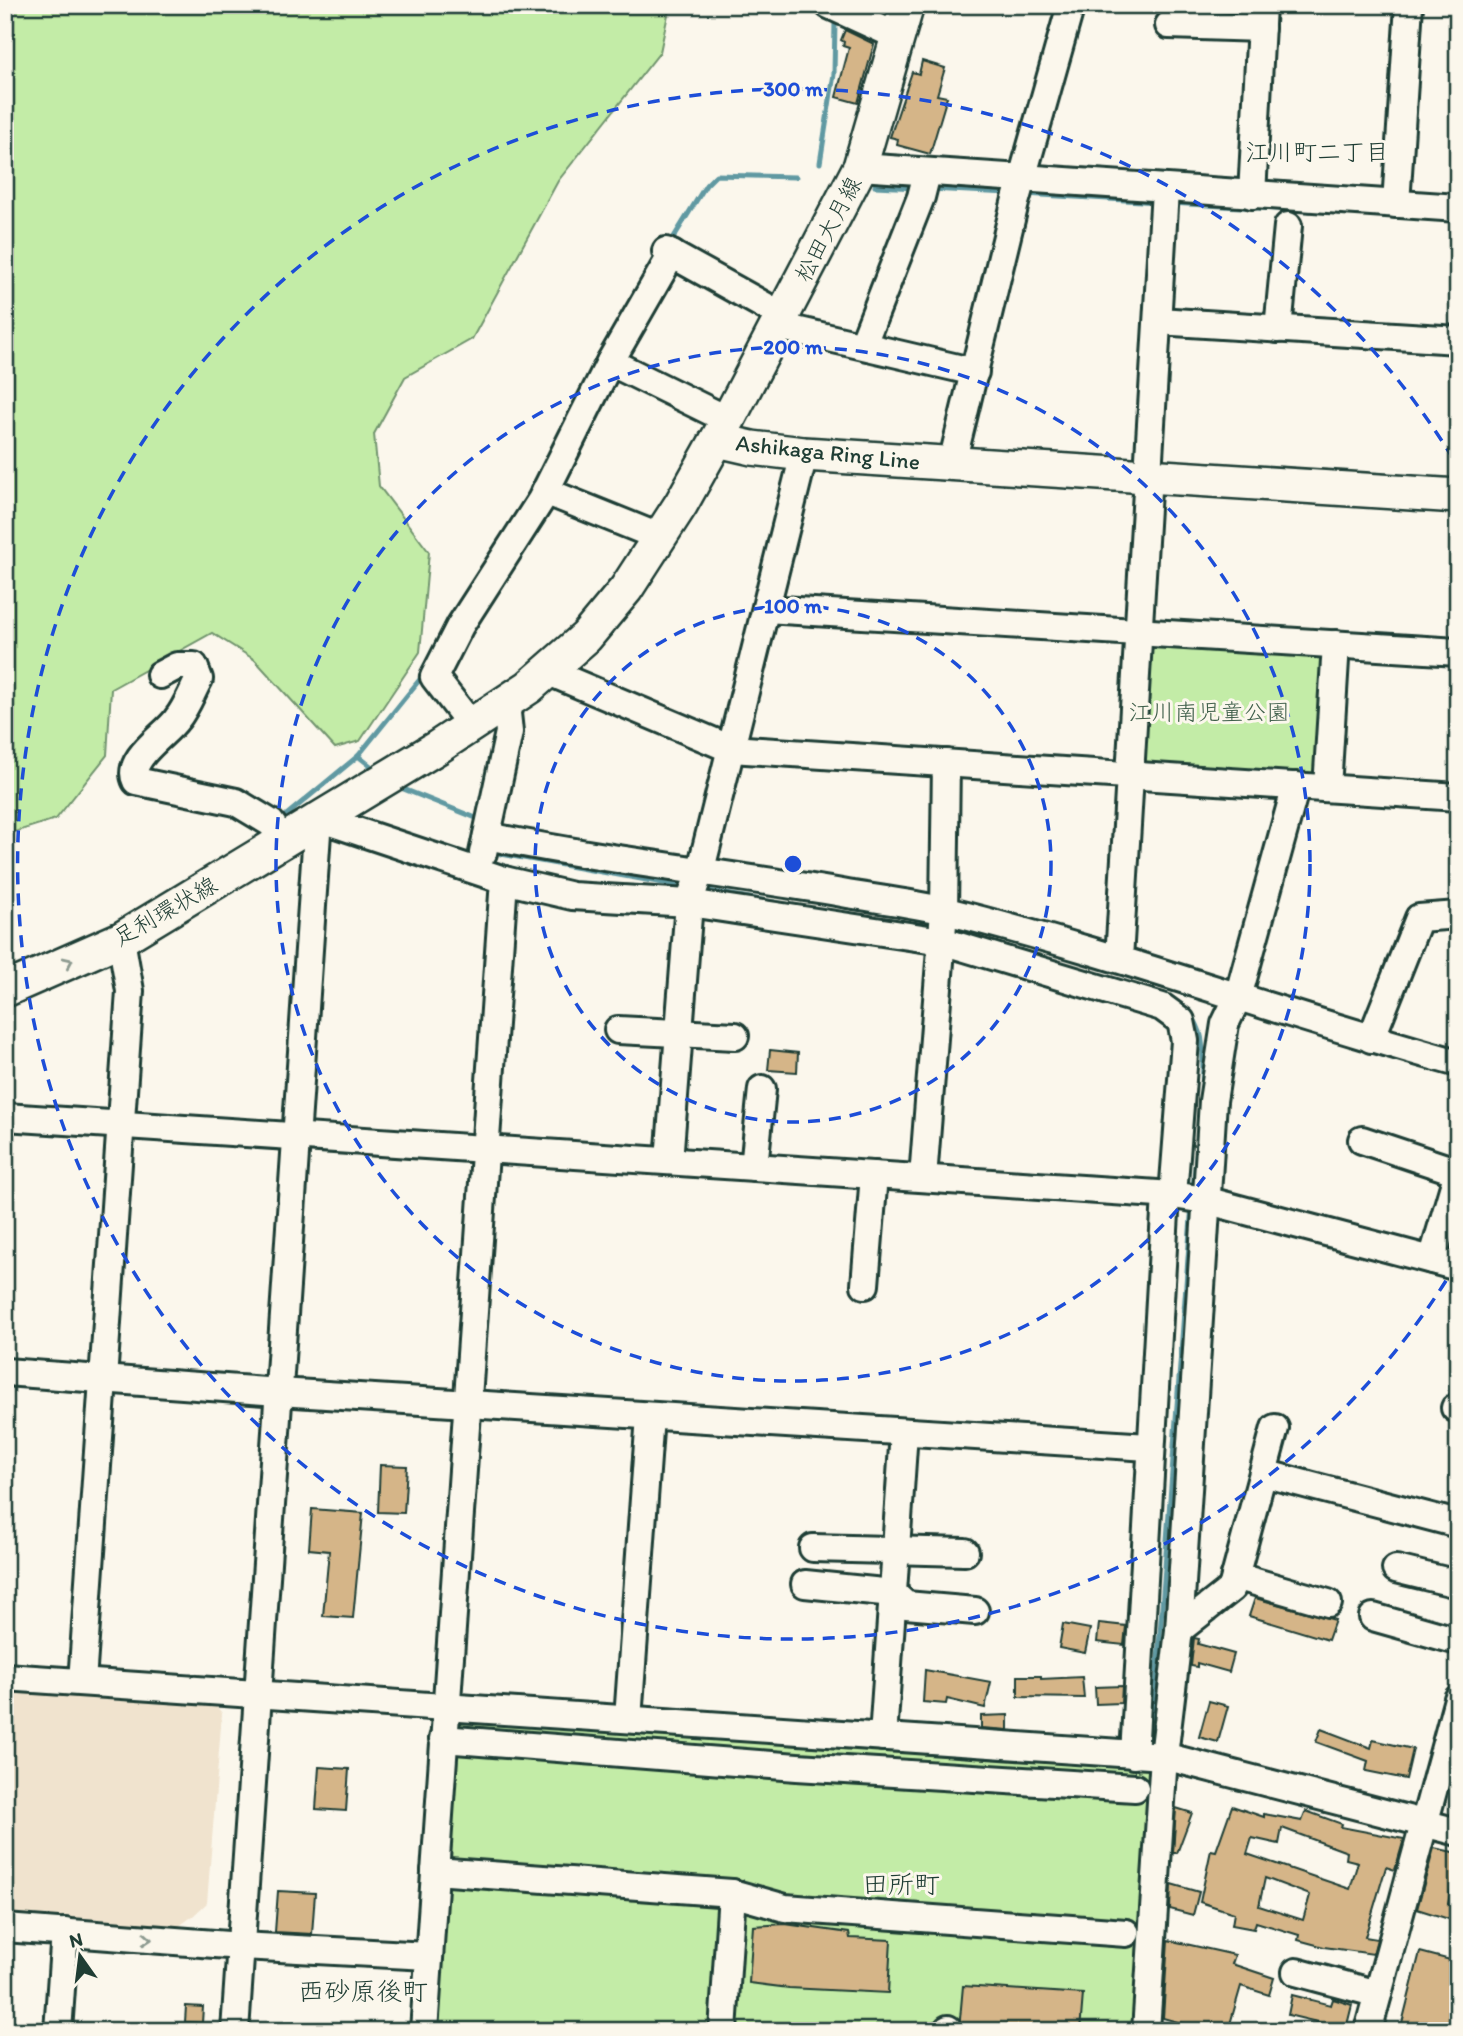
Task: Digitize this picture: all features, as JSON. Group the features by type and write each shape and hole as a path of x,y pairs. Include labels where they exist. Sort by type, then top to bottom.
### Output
{"main road":[{"name":"松田大月線","path":"723,430 860,167 907,5"},
{"name":"Ashikaga Ring Line","path":"318,818 506,704 549,672 586,637 626,589 723,430 752,449 804,454 1458,496"},
{"name":"足利環状線","path":"5,990 121,939 276,831 318,818"}],"street":[{"path":"829,5 899,37"},
{"path":"952,463 1020,190 1071,5"},
{"path":"1396,204 1409,5"},
{"path":"1170,25 1262,16 1252,195"},
{"path":"860,167 925,184 1165,199 1252,195 1458,208"},
{"path":"863,344 925,184"},
{"path":"1119,959 1165,199"},
{"path":"1278,329 1288,226"},
{"path":"472,726 434,677 460,626 545,491 669,253 780,321 975,372"},
{"path":"1158,321 1458,340"},
{"path":"610,362 723,430"},
{"path":"669,1161 690,903 701,869 804,454"},
{"path":"545,491 659,537"},
{"path":"766,609 1458,652"},
{"path":"1327,788 1336,645"},
{"path":"160,675 177,666 194,666 199,679 178,719 137,761 133,772 136,781 236,802 252,809 276,831"},
{"path":"549,672 731,749 1458,797"},
{"path":"478,870 509,732 506,704"},
{"path":"923,1178 944,911 946,763"},
{"path":"1146,2031 1164,1756 1179,1630 1213,1101 1225,1024 1238,996 1296,786"},
{"path":"235,2031 299,1135 318,818 504,880 572,896 690,903 942,941 1140,999 1162,1007 1181,1021 1185,1041 1149,1447 1153,1462 1133,1755"},
{"path":"487,836 573,854 701,869 944,911 1119,959 1371,1039 1458,1063"},
{"path":"424,2031 504,880"},
{"path":"1371,1039 1419,918 1458,915"},
{"path":"82,1682 130,990 121,939"},
{"path":"618,1030 734,1037"},
{"path":"754,1167 762,1088"},
{"path":"5,1117 1170,1195 1205,1200 1445,1264 1458,1172 1362,1140"},
{"path":"865,1286 874,1175"},
{"path":"5,1371 279,1392 1149,1447"},
{"path":"628,1719 650,1416"},
{"path":"1179,1630 1232,1588 1275,1428"},
{"path":"883,1737 904,1432"},
{"path":"1263,1473 1458,1524"},
{"path":"813,1548 965,1552"},
{"path":"1396,1569 1458,1584"},
{"path":"1235,1576 1328,1603"},
{"path":"805,1584 893,1593 906,1605 975,1611"},
{"path":"1373,1617 1458,1641"},
{"path":"5,1677 1164,1756 1458,1832"},
{"path":"1368,2031 1458,1699"},
{"path":"443,1739 797,1767 1135,1788"},
{"path":"435,1871 732,1893 785,1908 1126,1933"},
{"path":"723,2031 732,1893"},
{"path":"5,1928 241,1946 428,1956"},
{"path":"58,2031 65,1932"},
{"path":"1296,1972 1378,1994"}],"shaded area":[{"path":"5,1689 216,1706 222,1713 207,1903 193,1916 168,1934 5,1921"}],"green space":[{"path":"5,5 670,5 660,52 558,181 472,339 405,377 374,434 379,486 429,552 420,652 360,741 335,748 255,660 212,633 111,689 107,755 56,819 5,835"},
{"name":"江川南児童公園","path":"1154,645 1322,658 1315,776 1144,770 1145,650"},
{"path":"465,1717 1157,1767 1139,2031 434,2031 452,1757 459,1722"}],"building":[{"path":"845,30 874,44 858,103 836,97 849,48 843,46 844,42 841,40"},
{"path":"922,61 945,68 937,95 947,97 930,154 897,145 898,139 890,137 912,72 919,74"},
{"path":"770,1050 798,1053 797,1072 768,1070"},
{"path":"380,1465 407,1466 404,1513 378,1512"},
{"path":"312,1509 363,1513 353,1618 323,1616 329,1551 309,1549"},
{"path":"1255,1598 1335,1620 1328,1640 1249,1616"},
{"path":"1099,1623 1126,1626 1124,1645 1097,1642"},
{"path":"1063,1624 1090,1629 1085,1653 1059,1648"},
{"path":"1194,1638 1199,1639 1198,1644 1234,1654 1229,1672 1197,1663 1197,1667 1191,1666"},
{"path":"925,1670 991,1682 985,1708 947,1699 946,1704 923,1702"},
{"path":"1018,1676 1041,1676 1041,1679 1082,1677 1084,1698 1018,1697"},
{"path":"1122,1686 1121,1703 1096,1704 1095,1687"},
{"path":"1209,1701 1228,1706 1218,1742 1199,1737"},
{"path":"1008,1715 1008,1730 981,1728 981,1716"},
{"path":"1321,1729 1371,1748 1373,1740 1413,1749 1406,1779 1366,1771 1368,1761 1316,1742"},
{"path":"319,1767 349,1769 346,1811 316,1809"},
{"path":"1232,1806 1264,1817 1264,1814 1302,1821 1306,1811 1342,1824 1341,1827 1404,1839 1395,1870 1386,1867 1365,1937 1377,1939 1373,1954 1324,1947 1298,1940 1299,1935 1256,1922 1254,1929 1232,1925 1234,1913 1200,1902 1211,1850 1216,1851","holes":["1282,1828 1347,1852 1346,1859 1358,1862 1350,1889 1247,1854 1252,1838 1279,1844","1265,1878 1310,1895 1303,1920 1259,1906"]},
{"path":"1176,1808 1192,1813 1177,1853 1173,1853"},
{"path":"1434,1848 1458,1853 1448,1904 1458,1905 1458,1922 1417,1909"},
{"path":"1171,1884 1199,1892 1193,1915 1170,1909"},
{"path":"278,1891 315,1893 312,1934 275,1932"},
{"path":"785,1924 849,1933 850,1938 891,1940 888,1993 789,1988 749,1983 753,1926"},
{"path":"1168,1940 1235,1955 1232,1964 1274,1978 1269,1995 1241,1986 1228,2031 1210,2031 1163,2018"},
{"path":"1420,1952 1458,1962 1458,2031 1400,2031"},
{"path":"963,1986 1083,1994 1080,2031 964,2031 960,2019"},
{"path":"1292,1995 1331,2005 1333,1999 1352,2005 1346,2029 1288,2015"},
{"path":"186,2006 203,2007 202,2023 185,2022"}],"waterway":[{"path":"820,163 834,74 835,22"},
{"path":"669,245 706,185 716,175 796,177"},
{"path":"875,186 917,188"},
{"path":"930,189 1008,193"},
{"path":"1025,194 1158,202"},
{"path":"1171,203 1347,213"},
{"path":"278,822 358,756 425,673"},
{"path":"358,756 377,771"},
{"path":"396,786 481,820"},
{"path":"496,846 501,854 686,887"},
{"path":"702,890 803,907"},
{"path":"1172,1000 1182,1005 1193,1017 1202,1045 1202,1085 1193,1191"},
{"path":"1152,1742 1192,1204"}],"district":[{"name":"江川町二丁目","path":"1317,151"},
{"name":"田所町","path":"901,1884"},
{"name":"西砂原後町","path":"363,1991"}]}
